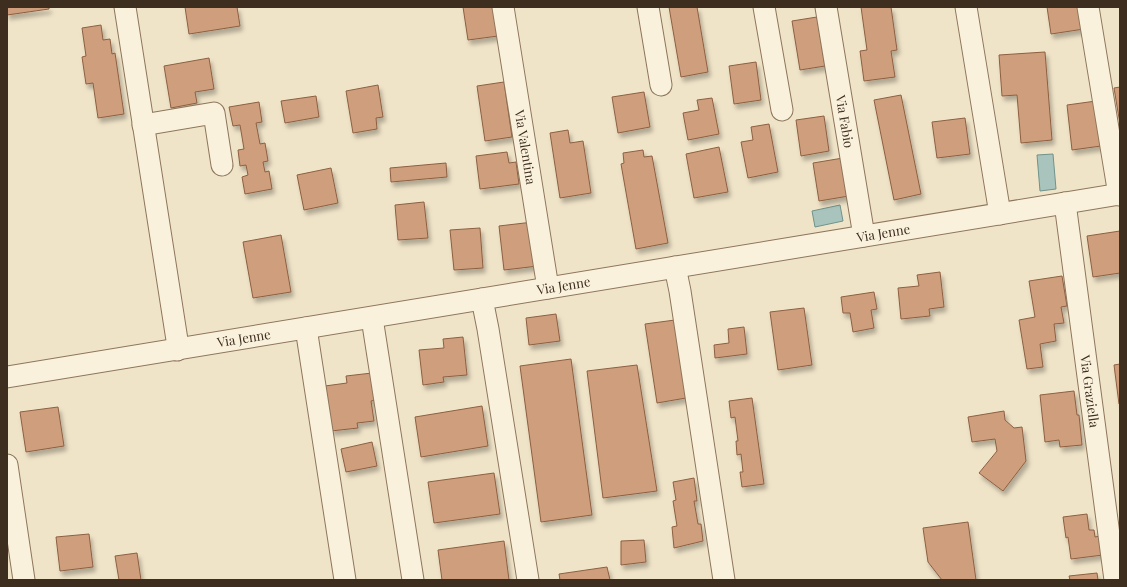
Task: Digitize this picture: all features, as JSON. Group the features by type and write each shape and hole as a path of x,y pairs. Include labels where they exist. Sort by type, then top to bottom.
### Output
{"street":[{"path":"125,7 177,340 177,350"},
{"name":"Via Valentina","path":"502,7 548,288"},
{"path":"648,7 661,85"},
{"path":"764,7 782,110"},
{"name":"Via Fabio","path":"826,7 871,235"},
{"path":"841,7 871,235"},
{"path":"966,7 1000,214"},
{"path":"1088,7 1119,194"},
{"path":"143,125 214,113 222,165"},
{"name":"Via Jenne","path":"7,377 1119,194"},
{"name":"Via Graziella","path":"1065,203 1115,580"},
{"path":"675,267 680,291 724,580"},
{"path":"482,299 528,580"},
{"path":"372,318 413,580"},
{"path":"306,328 345,580"},
{"path":"7,466 24,580"}],"water":[{"path":"1053,154 1056,189 1040,191 1037,155"},
{"path":"840,205 843,221 815,227 812,211"}],"building":[{"path":"7,7 49,7 49,9 7,15"},
{"path":"185,7 237,7 240,26 189,34"},
{"path":"463,7 494,7 498,36 468,40"},
{"path":"669,7 697,7 708,72 681,77"},
{"path":"861,7 891,7 897,50 891,51 895,77 864,81 860,51 867,50"},
{"path":"1047,7 1081,7 1084,29 1051,34"},
{"path":"817,17 825,66 800,70 792,21"},
{"path":"101,25 103,40 110,39 112,54 115,53 124,114 98,118 93,83 86,84 82,57 86,56 82,28"},
{"path":"1045,52 1052,140 1021,143 1017,95 1002,96 999,55"},
{"path":"209,58 214,89 195,92 197,103 171,108 164,66"},
{"path":"756,62 761,100 734,104 729,66"},
{"path":"504,82 512,137 485,141 477,86"},
{"path":"378,85 383,117 376,118 377,129 353,133 346,91"},
{"path":"1120,87 1120,124 1114,88"},
{"path":"644,92 650,127 618,133 612,97"},
{"path":"901,95 921,194 894,200 874,100"},
{"path":"316,96 319,117 285,123 281,101"},
{"path":"712,98 719,134 688,140 683,113 699,110 697,100"},
{"path":"1096,101 1101,146 1072,150 1067,105"},
{"path":"259,102 262,122 256,123 260,144 265,143 268,161 263,162 265,172 269,171 272,189 245,194 242,177 248,175 246,165 240,166 238,150 244,149 240,125 233,126 229,107"},
{"path":"824,116 829,151 801,156 796,120"},
{"path":"965,118 970,154 937,158 932,122"},
{"path":"769,124 778,172 748,178 741,142 753,140 751,127"},
{"path":"568,130 570,143 583,141 591,193 560,198 550,133"},
{"path":"719,147 728,192 694,198 686,154"},
{"path":"643,150 644,157 652,156 668,243 636,249 621,164 624,163 623,153"},
{"path":"507,152 509,163 516,162 519,184 480,189 476,156"},
{"path":"843,158 849,196 819,201 813,163"},
{"path":"446,163 447,177 391,182 390,168"},
{"path":"331,168 338,203 304,210 297,175"},
{"path":"424,202 428,238 398,240 395,205"},
{"path":"533,222 538,266 504,270 499,226"},
{"path":"480,228 483,268 454,270 450,230"},
{"path":"1120,231 1120,273 1093,277 1087,236"},
{"path":"281,235 291,292 253,298 243,242"},
{"path":"940,272 944,307 929,309 930,316 901,319 898,288 919,286 917,275"},
{"path":"1062,276 1067,306 1061,307 1064,323 1054,324 1056,341 1040,344 1043,367 1027,369 1019,320 1035,317 1029,281"},
{"path":"874,292 877,309 871,310 874,328 853,332 850,313 843,313 841,297"},
{"path":"804,308 812,365 778,370 770,312"},
{"path":"556,314 560,341 529,345 526,318"},
{"path":"675,320 686,398 657,403 645,324"},
{"path":"744,327 747,354 715,358 714,345 729,343 728,329"},
{"path":"463,337 467,375 443,377 444,382 423,385 419,350 444,348 443,339"},
{"path":"571,359 592,515 541,522 520,366"},
{"path":"1120,364 1120,404 1119,404 1114,365"},
{"path":"637,365 657,491 603,498 587,371"},
{"path":"372,373 375,400 371,401 374,421 357,423 358,428 331,431 325,386 347,383 346,376"},
{"path":"1074,391 1077,415 1079,415 1082,445 1060,447 1059,440 1045,442 1040,395"},
{"path":"752,398 764,484 742,487 740,472 743,472 741,454 737,455 736,441 738,441 735,417 731,418 729,401"},
{"path":"482,406 488,446 421,457 415,417"},
{"path":"58,407 64,446 26,452 20,412"},
{"path":"1004,411 1005,420 1014,428 1022,427 1026,461 1003,491 979,473 997,451 995,439 972,442 968,417"},
{"path":"372,442 377,466 346,472 341,449"},
{"path":"494,473 500,514 434,523 428,482"},
{"path":"694,478 697,501 694,501 698,524 701,524 703,541 674,548 672,527 677,526 673,501 676,500 673,482"},
{"path":"1087,514 1089,530 1094,530 1095,537 1100,536 1103,555 1071,559 1063,517"},
{"path":"968,522 976,580 942,580 928,562 923,528"},
{"path":"89,534 93,567 60,571 56,537"},
{"path":"644,540 646,562 621,565 621,541"},
{"path":"504,541 509,580 442,580 438,550"},
{"path":"137,553 141,580 119,580 115,556"},
{"path":"607,567 610,580 560,580 559,574"},
{"path":"1097,573 1098,580 1070,580 1069,576"}]}
